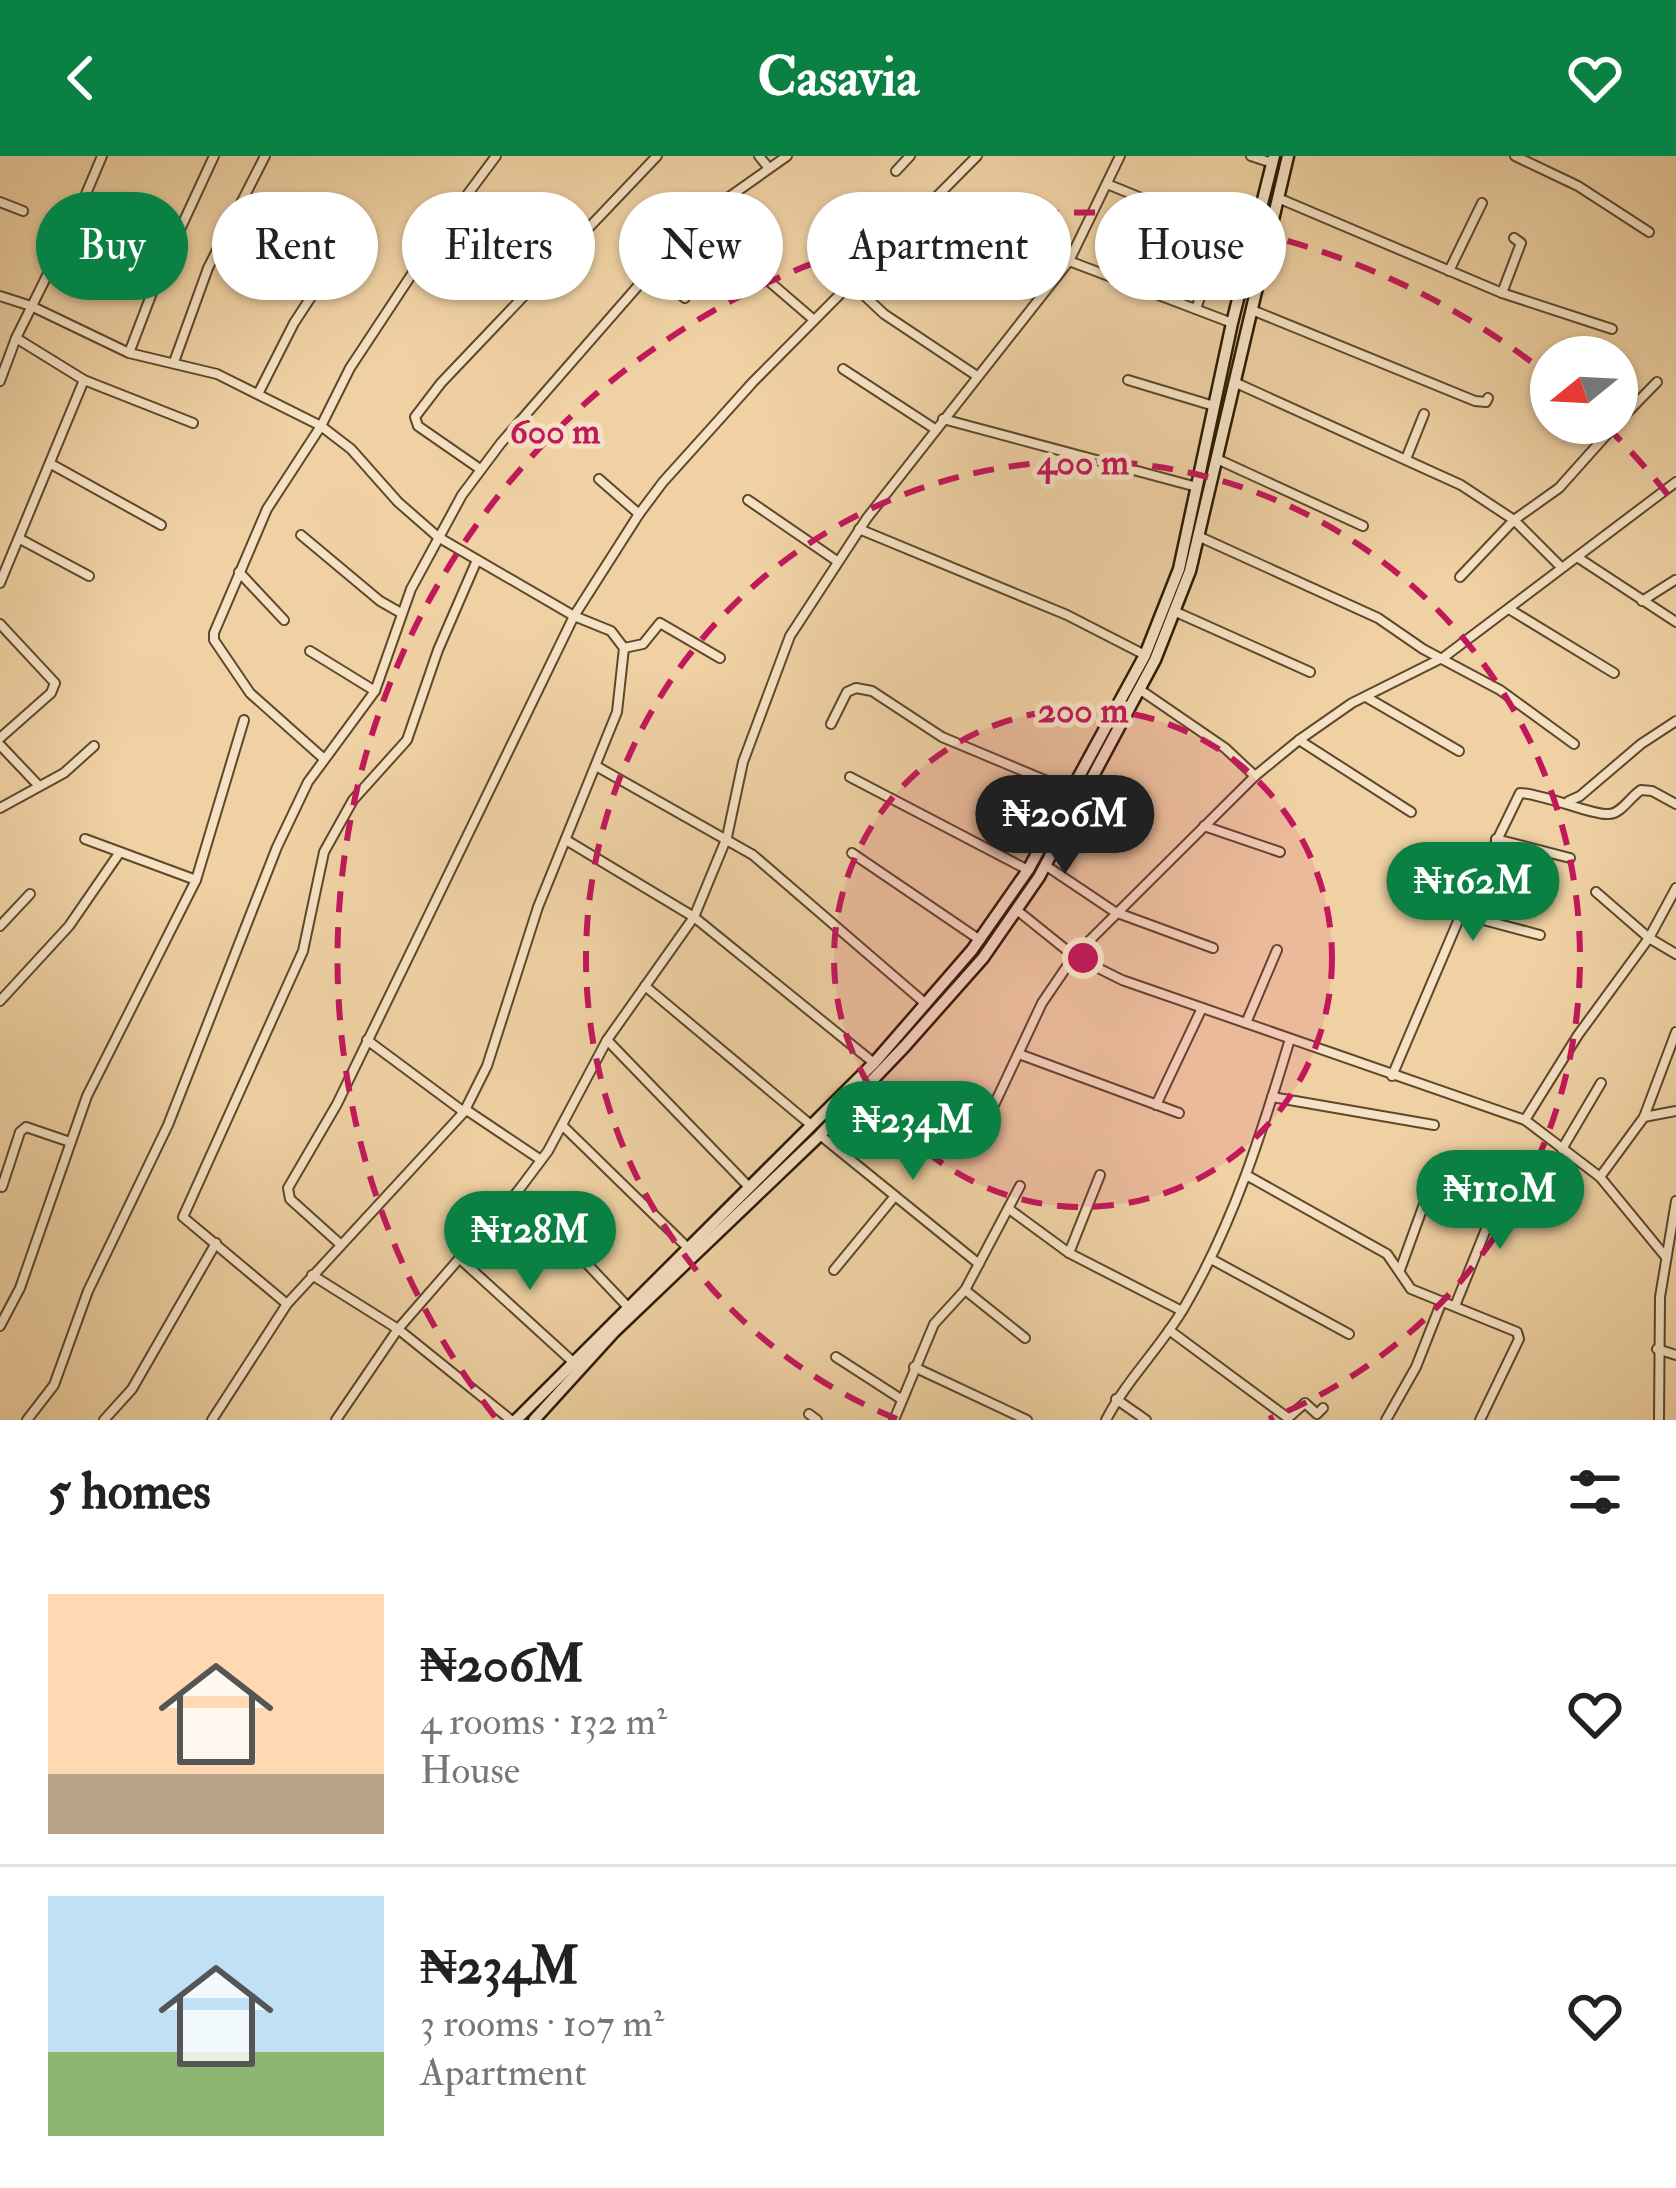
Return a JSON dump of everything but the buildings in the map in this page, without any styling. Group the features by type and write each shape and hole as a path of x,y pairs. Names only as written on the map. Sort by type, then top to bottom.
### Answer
{"main road":[{"path":"1277,192 1288,156"},
{"path":"1265,192 1273,159"},
{"path":"514,1420 749,1187 816,1130 980,940 1028,870 1145,655 1179,569 1238,300"},
{"path":"534,1420 614,1332 938,1010 1018,911 1176,612 1200,537 1253,300"}],"street":[{"path":"0,381 102,156"},
{"path":"129,353 214,156"},
{"path":"174,362 208,268 265,156"},
{"path":"323,758 250,693 214,640 268,509 321,426 350,368 496,156"},
{"path":"479,469 418,426 417,413 657,156"},
{"path":"759,156 768,167"},
{"path":"737,192 787,156"},
{"path":"896,171 910,156"},
{"path":"941,192 977,156"},
{"path":"1071,254 1120,156"},
{"path":"1252,156 1273,159"},
{"path":"1515,156 1578,186 1649,232"},
{"path":"1108,184 1128,192"},
{"path":"1286,201 1502,293 1612,329"},
{"path":"0,202 23,211"},
{"path":"1449,271 1482,203"},
{"path":"1502,293 1520,252 1514,238"},
{"path":"1071,266 1232,322"},
{"path":"783,293 814,320"},
{"path":"0,296 129,353 218,374 321,426 351,449 398,502 438,537 574,616 611,631 624,648 616,712 538,907 488,1066 465,1110 287,1304 212,1420"},
{"path":"259,392 309,300"},
{"path":"27,1420 54,1385 88,1291 168,1126 277,847 323,758 375,692 401,613 438,537 479,469 627,300"},
{"path":"340,1244 286,1193 337,1104 574,616 663,482 833,300"},
{"path":"869,300 977,376"},
{"path":"336,1420 398,1329 541,1160 607,1040 694,916 727,837 743,762 790,636 859,529 1037,300"},
{"path":"1196,309 1199,300"},
{"path":"1251,310 1475,400 1486,402 1488,398"},
{"path":"16,338 84,380 193,423"},
{"path":"843,369 935,429"},
{"path":"0,583 84,380"},
{"path":"1128,380 1214,406"},
{"path":"1232,381 1461,485 1514,520 1560,566"},
{"path":"1638,401 1657,382"},
{"path":"1406,459 1424,414"},
{"path":"943,419 1197,487"},
{"path":"1460,577 1514,520 1558,488 1598,444"},
{"path":"1217,459 1363,526"},
{"path":"51,464 161,525"},
{"path":"598,479 639,514"},
{"path":"987,1120 1042,1003 1074,956 1255,776 1365,696 1444,657 1560,566 1675,487"},
{"path":"748,500 837,561"},
{"path":"859,529 1067,615 1145,655"},
{"path":"301,535 401,613"},
{"path":"1200,537 1378,618 1500,690 1574,744"},
{"path":"20,539 89,576"},
{"path":"1577,557 1676,622"},
{"path":"287,1304 183,1217 304,951 324,852 353,800 407,740 438,650 477,560"},
{"path":"239,572 284,620"},
{"path":"1641,601 1675,580"},
{"path":"1509,609 1614,673"},
{"path":"1176,612 1310,672"},
{"path":"624,648 644,644 660,623 720,658"},
{"path":"0,624 55,682 51,692 0,741 39,786"},
{"path":"310,651 375,692"},
{"path":"831,724 847,692 856,688 872,691 942,737 1072,791"},
{"path":"1139,689 1225,748 1255,776"},
{"path":"1365,696 1459,751"},
{"path":"0,1326 20,1288 87,1096 196,880 244,720"},
{"path":"1568,801 1676,721"},
{"path":"1299,740 1411,812"},
{"path":"0,808 64,772 94,746"},
{"path":"596,766 727,837 927,1004"},
{"path":"850,777 1028,870"},
{"path":"1392,1076 1461,914 1520,793 1612,814 1641,790 1652,790 1676,804"},
{"path":"1204,826 1280,852"},
{"path":"85,839 196,880"},
{"path":"1496,839 1570,858"},
{"path":"566,840 694,916 874,1063"},
{"path":"0,1001 69,926 120,852"},
{"path":"852,854 980,940"},
{"path":"1045,865 1115,912 1213,948"},
{"path":"1396,885 1461,914 1540,935"},
{"path":"1525,1120 1578,1035 1649,938 1676,888"},
{"path":"1596,892 1649,938 1676,954"},
{"path":"0,926 30,894"},
{"path":"1018,911 1074,956 1122,980 1525,1120 1600,1177 1665,1256"},
{"path":"1246,1023 1277,950"},
{"path":"645,986 979,1264"},
{"path":"1156,1105 1202,1008"},
{"path":"1600,1177 1644,1117 1676,1032"},
{"path":"367,1040 541,1160"},
{"path":"607,1040 749,1187"},
{"path":"1106,1420 1116,1399 1182,1311 1211,1259 1248,1176 1290,1040"},
{"path":"1019,1054 1179,1113"},
{"path":"1562,1149 1601,1083"},
{"path":"1272,1097 1434,1124"},
{"path":"1644,1117 1676,1111"},
{"path":"562,1125 687,1247"},
{"path":"2,1186 20,1132 26,1127 70,1142"},
{"path":"1400,1270 1436,1171"},
{"path":"1069,1253 1100,1175"},
{"path":"1248,1176 1387,1254 1411,1289 1519,1335 1480,1420"},
{"path":"1455,1306 1505,1182"},
{"path":"894,1420 934,1324 964,1290 1020,1186"},
{"path":"518,1192 627,1306"},
{"path":"835,1270 895,1196"},
{"path":"1659,1420 1657,1349 1665,1256 1676,1202"},
{"path":"1009,1209 1069,1253 1182,1311"},
{"path":"104,1420 132,1389 216,1243"},
{"path":"459,1258 572,1361"},
{"path":"1211,1259 1349,1334"},
{"path":"312,1275 398,1329 514,1420"},
{"path":"964,1290 1025,1338"},
{"path":"1386,1420 1416,1367 1442,1301"},
{"path":"1169,1330 1288,1418 1305,1403 1317,1414 1323,1408"},
{"path":"1657,1349 1676,1355"},
{"path":"836,1357 901,1399"},
{"path":"914,1366 1027,1420"},
{"path":"1116,1399 1145,1420"}]}
